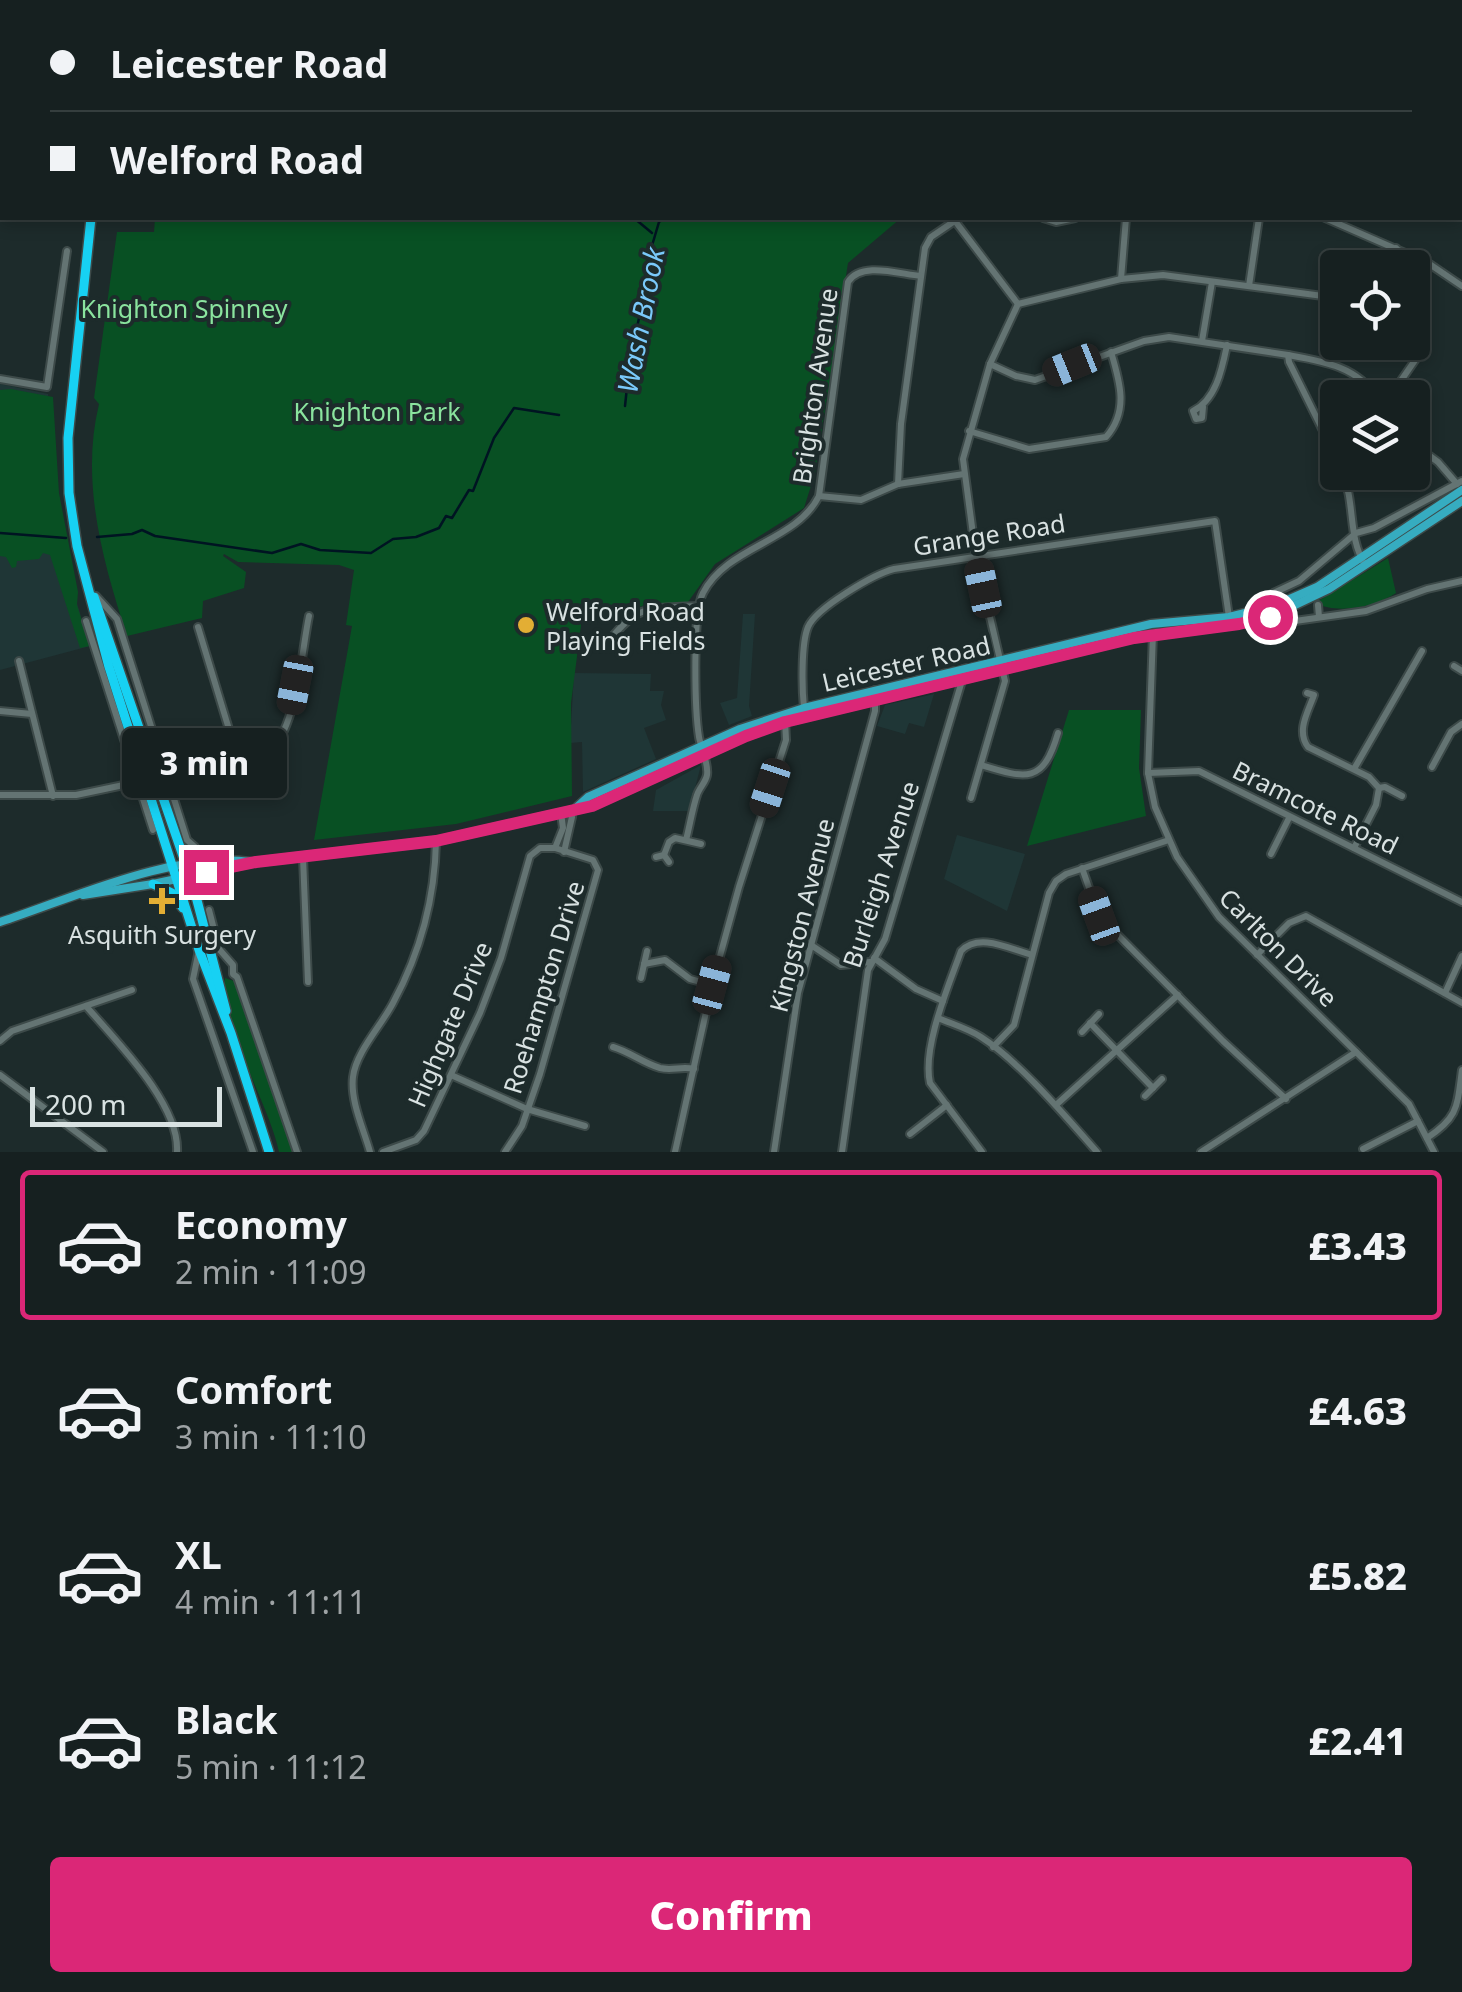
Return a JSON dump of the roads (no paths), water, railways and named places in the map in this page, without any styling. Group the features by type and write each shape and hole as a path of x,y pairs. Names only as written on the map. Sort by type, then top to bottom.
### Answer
{"highway":[{"path":"91,220 68,427 69,494 76,538 103,648 199,950 231,1033 269,1152"},
{"path":"82,562 162,777 231,1033"},
{"path":"156,812 153,783 162,777"},
{"path":"153,884 172,893 188,915"}],"main road":[{"path":"1363,562 1460,485"},
{"path":"1363,562 1462,501"},
{"name":"Leicester Road","path":"1001,666 1151,624 1261,610 1304,594 1363,562"},
{"name":"Leicester Road","path":"784,718 1154,634 1270,617 1313,598 1363,562"},
{"name":"Leicester Road","path":"256,862 436,841 569,810 588,796 804,708 876,695"},
{"path":"0,922 105,884 185,863 227,859 256,862"},
{"path":"82,895 256,862"}],"street":[{"path":"898,484 897,464 925,248 931,237 956,220"},
{"path":"958,220 1018,304"},
{"path":"1121,278 1126,220"},
{"path":"1249,286 1259,220"},
{"path":"1330,220 1428,263 1462,286"},
{"path":"0,379 47,387 68,252"},
{"name":"Brighton Avenue","path":"697,606 712,577 804,516 819,496 852,275 862,270 921,276"},
{"path":"1018,304 1121,278 1163,275 1320,296"},
{"path":"1202,341 1212,282"},
{"path":"971,798 1005,681 976,557 963,459 990,364 1018,304"},
{"path":"990,364 1035,380 1111,352 1169,337 1288,355 1342,368 1362,380"},
{"path":"1202,408 1220,376 1228,344"},
{"path":"969,431 1029,450 1106,437 1112,431 1123,399 1111,352"},
{"path":"1288,355 1320,425"},
{"path":"1265,598 1299,581 1352,535 1460,485 1430,456"},
{"path":"819,496 861,500 898,484 964,474"},
{"path":"1349,490 1352,535 1363,562"},
{"name":"Grange Road","path":"804,708 808,628 818,615 882,572 1215,521 1229,617"},
{"path":"1295,620 1366,611 1426,589 1462,581"},
{"path":"1318,605 1319,617"},
{"path":"602,648 625,620 640,611 697,606 702,751 708,772 697,794 686,840"},
{"path":"196,848 187,840 162,777 266,755 282,737 309,616"},
{"path":"86,621 154,830"},
{"name":"Carlton Drive","path":"1151,624 1154,634 1148,774 1169,840 1203,899 1409,1104 1434,1152"},
{"path":"198,627 238,758"},
{"path":"1354,769 1422,651"},
{"path":"18,661 53,796"},
{"name":"Burleigh Avenue","path":"842,1152 872,960 885,940 959,676"},
{"name":"Kingston Avenue","path":"774,1152 798,992 876,695"},
{"path":"1313,695 1302,727 1303,742 1369,777 1378,788 1376,805 1354,848"},
{"path":"0,711 32,714"},
{"path":"676,1152 712,985 786,740 784,718"},
{"path":"1432,767 1452,732 1462,724"},
{"path":"981,765 1025,776 1044,766 1058,733"},
{"name":"Bramcote Road","path":"1148,774 1199,771 1462,902"},
{"path":"0,794 76,795 138,782"},
{"path":"1378,788 1385,787 1402,796"},
{"path":"560,851 569,810"},
{"path":"1271,854 1289,818"},
{"path":"663,858 672,840 701,844"},
{"path":"993,1047 1014,1024 1052,886 1066,874 1169,840"},
{"path":"370,1152 352,1090 353,1078 397,996 418,946 432,894 436,841"},
{"name":"Highgate Drive","path":"383,1152 416,1140 452,1075 501,958 530,856 540,848 560,851"},
{"name":"Roehampton Drive","path":"505,1152 528,1109 598,870 593,860 560,851"},
{"path":"303,856 308,982"},
{"path":"1082,868 1099,916 1286,1099"},
{"path":"209,910 220,950 231,959 297,1152"},
{"path":"1257,955 1289,923 1306,916 1462,1003"},
{"path":"982,1152 930,1083 928,1072 938,1018 961,951 968,944 981,941 1032,955"},
{"path":"811,945 841,965 872,960 916,989 943,1001"},
{"path":"199,950 193,979 253,1152"},
{"path":"641,978 648,951"},
{"path":"1445,993 1462,956"},
{"path":"644,964 666,960 690,979 712,985"},
{"path":"219,979 233,974"},
{"path":"0,1042 12,1031 132,990"},
{"path":"1056,1105 1178,995"},
{"path":"86,1006 158,1095 177,1139 177,1152"},
{"path":"1082,1032 1099,1014"},
{"path":"938,1018 980,1036 1056,1105 1097,1152"},
{"path":"1090,1023 1154,1088"},
{"path":"613,1047 669,1070 694,1068"},
{"path":"1202,1152 1356,1052"},
{"path":"1428,1138 1448,1124 1460,1100 1462,1070"},
{"path":"0,1075 103,1152"},
{"path":"452,1075 528,1109 585,1126"},
{"path":"1145,1096 1162,1079"},
{"path":"910,1134 947,1105"},
{"path":"1363,1150 1418,1121"}],"waterway":[{"path":"636,220 652,233"},
{"name":"Wash Brook","path":"651,249 662,220"},
{"name":"Wash Brook","path":"625,406 630,359 645,291"},
{"name":"Wash Brook","path":"97,537 142,530 155,536 272,553 301,544 320,550 371,553 393,539 416,537 439,528 446,516 452,518 469,490 473,491 494,438 514,408 559,415"},
{"name":"Wash Brook","path":"0,533 66,538"}],"place":[{"name":"Welford Road Playing Fields","path":"526,625"},
{"name":"Asquith Surgery","path":"162,901"}],"park label":[{"name":"Knighton Spinney","path":"184,308"},
{"name":"Knighton Park","path":"377,411"}]}
